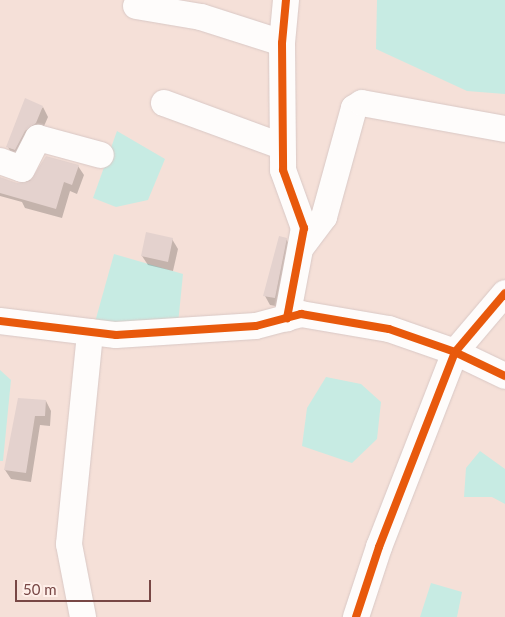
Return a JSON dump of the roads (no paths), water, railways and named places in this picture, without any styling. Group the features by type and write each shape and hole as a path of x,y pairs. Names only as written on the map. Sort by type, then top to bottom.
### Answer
{"street":[{"path":"286,0 282,43 281,146 285,182 304,228 303,245 287,318"},
{"path":"136,6 201,17 282,43"},
{"path":"164,103 281,146"},
{"path":"303,245 324,217 354,108 362,103 505,129"},
{"path":"0,161 22,169 38,138 101,155"},
{"path":"356,617 379,547 455,352 505,293"},
{"path":"0,321 116,335 256,326 301,314 389,329 455,352 505,376"},
{"path":"79,616 69,544 90,332"}],"water":[{"path":"377,0 505,0 505,94 467,91 376,49"},
{"path":"117,131 165,159 148,200 116,207 93,198"},
{"path":"114,254 183,274 178,324 95,322"},
{"path":"0,370 11,380 3,461 0,461"},
{"path":"326,377 361,384 381,402 377,439 352,463 302,446 307,408"},
{"path":"480,451 505,469 505,504 492,497 464,497 466,468"},
{"path":"431,583 462,592 457,617 420,617"}]}
